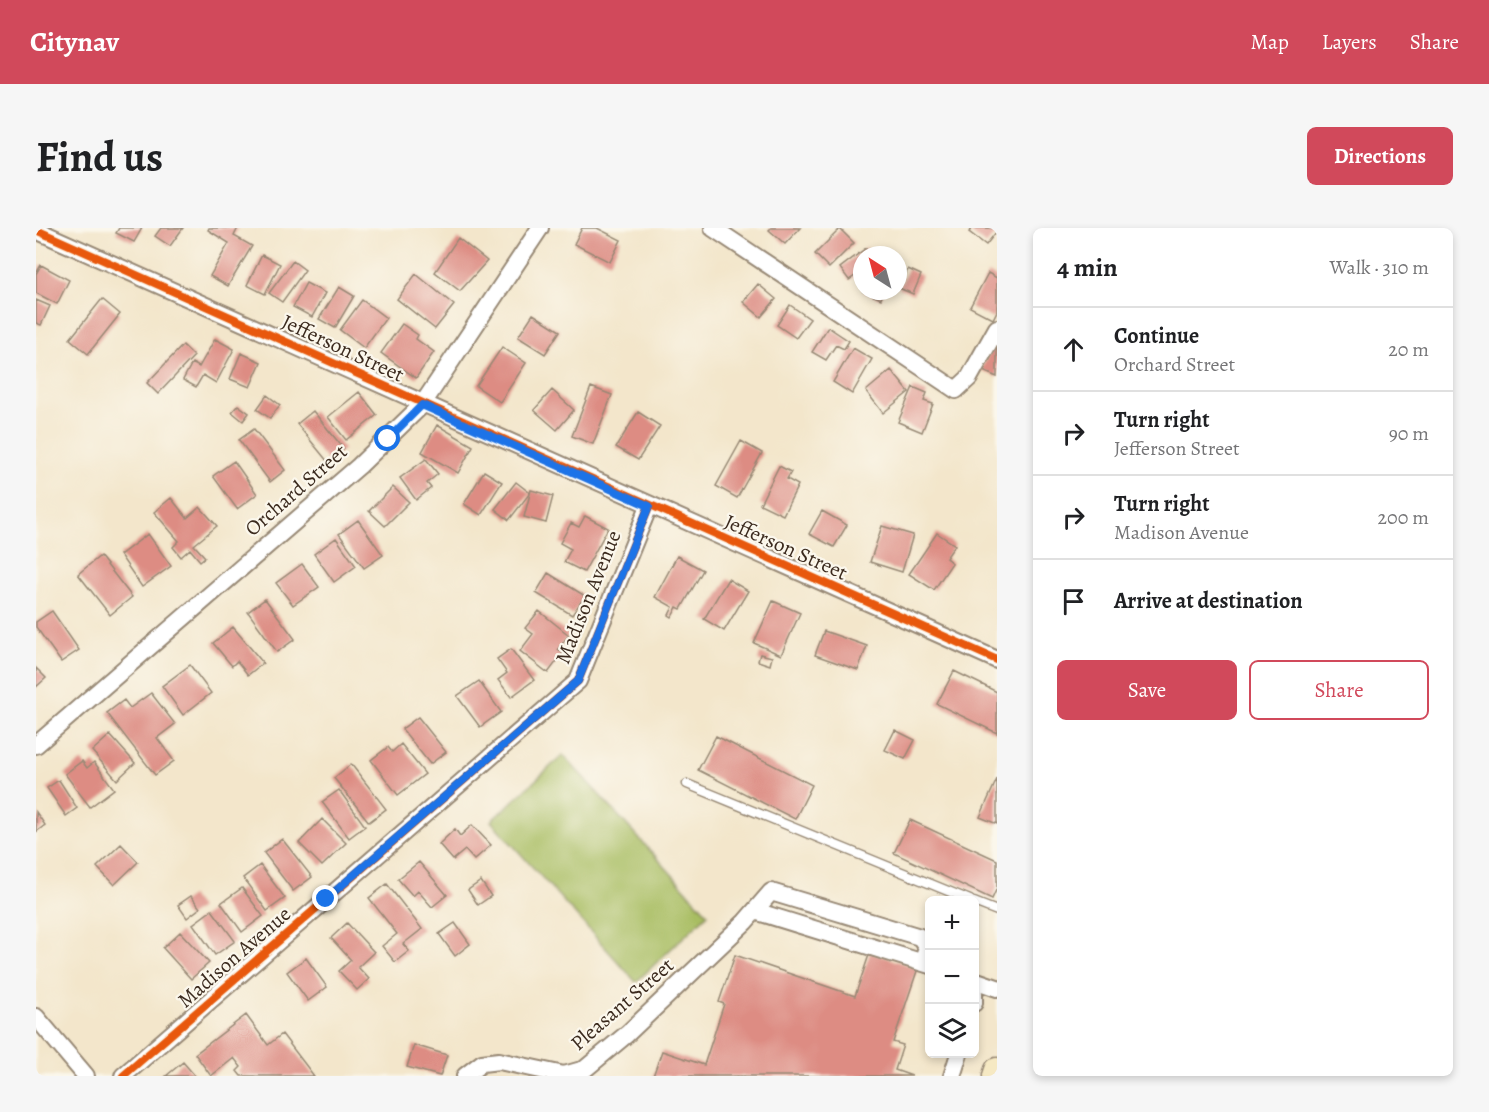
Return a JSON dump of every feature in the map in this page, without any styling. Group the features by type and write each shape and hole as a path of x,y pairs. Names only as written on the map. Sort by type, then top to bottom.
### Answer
{"main road":[{"path":"995,1076 997,1070"}],"street":[{"name":"Orchard Street","path":"36,745 359,466 422,405 540,228"},
{"path":"713,228 956,390 969,378 997,328"},
{"name":"Jefferson Street","path":"36,230 353,371 422,405 997,660"},
{"name":"Madison Avenue","path":"123,1076 578,681 649,506"},
{"name":"Pleasant Street","path":"465,1076 483,1063 499,1061 564,1075 585,1069 627,1034 755,911 766,895 776,892 920,937 927,950"},
{"name":"Pleasant Street","path":"755,911 925,963"},
{"path":"979,981 997,988"},
{"path":"36,1017 86,1076"},
{"path":"952,1076 957,1058"}],"lane":[{"path":"687,784 961,896"},
{"path":"979,904 997,911"}],"green space":[{"path":"563,755 708,914 636,982 491,821"}],"building":[{"path":"119,228 142,228 134,242 116,233"},
{"path":"161,228 183,228 170,246 155,236"},
{"path":"209,228 238,228 234,236 252,246 228,286 210,276 229,243 208,230"},
{"path":"582,228 597,228 621,240 610,262 574,244"},
{"path":"771,228 800,228 785,244 769,230"},
{"path":"972,228 997,228 997,231 986,245 969,232"},
{"path":"840,229 854,243 829,268 815,254"},
{"path":"458,238 487,261 460,291 435,272"},
{"path":"262,255 280,264 265,294 247,285"},
{"path":"853,258 853,277 849,280 840,268"},
{"path":"293,261 305,270 282,302 269,293"},
{"path":"41,265 69,280 57,304 36,293 36,274"},
{"path":"908,269 921,275 913,294 907,291"},
{"path":"988,273 997,278 997,311 993,319 970,307"},
{"path":"416,274 454,305 435,329 397,299"},
{"path":"306,283 325,293 312,317 293,307"},
{"path":"758,284 776,299 761,317 743,302"},
{"path":"339,287 354,296 335,328 319,319"},
{"path":"102,299 120,314 88,354 70,339"},
{"path":"36,300 50,306 41,325 36,323"},
{"path":"362,300 386,318 364,348 340,330"},
{"path":"790,305 810,319 796,338 777,325"},
{"path":"533,314 560,331 545,354 518,337"},
{"path":"402,324 418,335 416,339 434,352 416,378 381,353"},
{"path":"828,327 849,341 844,349 836,345 826,360 812,352"},
{"path":"997,335 997,377 981,370"},
{"path":"215,339 234,349 216,383 203,375 196,387 183,380 192,363 199,367"},
{"path":"183,345 194,356 158,394 147,383"},
{"path":"502,347 526,363 500,402 476,386"},
{"path":"853,348 872,359 852,394 833,382"},
{"path":"241,353 261,362 250,387 230,379"},
{"path":"891,370 909,392 883,413 866,391"},
{"path":"591,387 612,395 593,444 572,436"},
{"path":"913,387 927,393 924,401 933,404 922,432 898,422"},
{"path":"552,390 574,410 557,430 534,410"},
{"path":"359,392 377,415 346,440 328,417"},
{"path":"267,395 280,405 270,418 257,409"},
{"path":"238,405 249,413 243,421 232,412"},
{"path":"313,411 344,449 328,462 297,424"},
{"path":"638,412 660,426 638,460 616,447"},
{"path":"437,425 473,446 458,473 422,452"},
{"path":"254,429 285,470 270,482 239,440"},
{"path":"741,441 762,453 737,498 716,486"},
{"path":"426,459 438,474 427,483 431,488 416,500 400,478"},
{"path":"234,461 257,494 237,509 213,476"},
{"path":"779,466 791,472 787,479 798,485 783,515 760,504"},
{"path":"484,471 502,482 481,515 464,504"},
{"path":"516,482 530,493 509,520 495,509"},
{"path":"393,487 409,502 385,526 369,511"},
{"path":"531,490 553,496 546,523 524,517"},
{"path":"171,498 187,518 200,507 217,526 194,545 205,557 200,561 190,549 181,557 173,547 179,541 154,512"},
{"path":"822,511 847,525 834,547 809,534"},
{"path":"585,516 608,528 584,572 564,562 571,549 560,543 571,523 579,527"},
{"path":"358,520 383,555 364,568 339,534"},
{"path":"882,526 913,535 902,572 870,562"},
{"path":"937,533 955,545 946,558 952,563 934,590 909,574"},
{"path":"148,534 171,566 142,587 120,555"},
{"path":"336,538 356,566 334,582 314,554"},
{"path":"100,556 132,597 110,615 78,574"},
{"path":"677,556 703,570 681,609 677,607 672,617 669,615 673,607 655,597"},
{"path":"302,564 319,587 293,605 276,583"},
{"path":"548,573 585,596 572,615 536,593"},
{"path":"728,579 748,591 724,631 704,619"},
{"path":"265,599 295,639 277,652 248,612"},
{"path":"773,601 800,613 781,655 754,643"},
{"path":"52,611 79,650 61,662 36,627 36,622"},
{"path":"539,611 569,635 558,649 563,653 548,673 520,651 533,634 525,628"},
{"path":"233,627 263,663 248,675 237,661 232,666 213,643"},
{"path":"824,631 867,646 858,670 815,655"},
{"path":"511,649 534,680 511,697 498,680 507,673 497,659"},
{"path":"760,654 772,657 770,665 758,661"},
{"path":"190,665 211,693 183,715 162,686"},
{"path":"36,668 46,678 36,687"},
{"path":"954,671 997,692 997,733 937,704"},
{"path":"479,681 501,712 480,727 457,696"},
{"path":"151,693 175,724 157,738 174,761 155,775 107,713 124,700 130,708"},
{"path":"418,717 446,752 430,764 402,729"},
{"path":"895,730 915,740 905,759 885,750"},
{"path":"110,735 135,763 117,780 92,751"},
{"path":"716,736 812,785 795,819 698,770"},
{"path":"401,744 425,774 398,795 371,760 388,747 392,752"},
{"path":"82,761 87,768 94,762 114,789 90,807 65,774"},
{"path":"351,764 386,809 369,822 334,778"},
{"path":"997,779 997,824 980,817"},
{"path":"59,780 77,808 66,816 47,788"},
{"path":"339,790 365,826 349,838 322,802"},
{"path":"36,812 45,825 36,832"},
{"path":"322,819 346,843 322,866 299,843"},
{"path":"910,820 997,860 997,888 992,899 894,853"},
{"path":"472,825 491,845 474,860 465,850 453,860 439,844 455,829 460,836"},
{"path":"282,839 312,877 293,891 264,853"},
{"path":"121,844 138,862 114,885 97,867"},
{"path":"419,862 447,895 432,907 418,891 413,896 398,879"},
{"path":"260,865 285,898 267,911 243,878"},
{"path":"481,881 491,896 478,905 468,890"},
{"path":"387,884 422,929 403,944 409,951 395,962 382,946 397,934 369,898"},
{"path":"242,888 263,916 242,932 221,903"},
{"path":"191,896 200,908 187,918 178,905"},
{"path":"212,910 235,941 215,955 193,924"},
{"path":"347,923 374,952 358,967 369,979 357,990 339,971 351,960 331,938"},
{"path":"455,923 470,944 455,956 439,934"},
{"path":"180,932 209,963 191,979 163,948"},
{"path":"870,952 918,968 893,1042 903,1045 895,1070 912,1076 653,1076 662,1051 704,1065 724,1004 719,1002 735,955 855,996"},
{"path":"306,958 327,987 308,1001 287,972"},
{"path":"246,1015 268,1045 282,1034 314,1076 241,1076 237,1071 241,1067 234,1058 211,1076 195,1054"},
{"path":"414,1045 447,1055 440,1076 407,1067"},
{"path":"183,1062 195,1076 166,1076"}],"cycle path":[{"path":"36,230 997,660"},
{"path":"123,1076 578,681 649,506"}],"route":[{"path":"326,899 578,681 649,506 422,405 388,439"}]}
